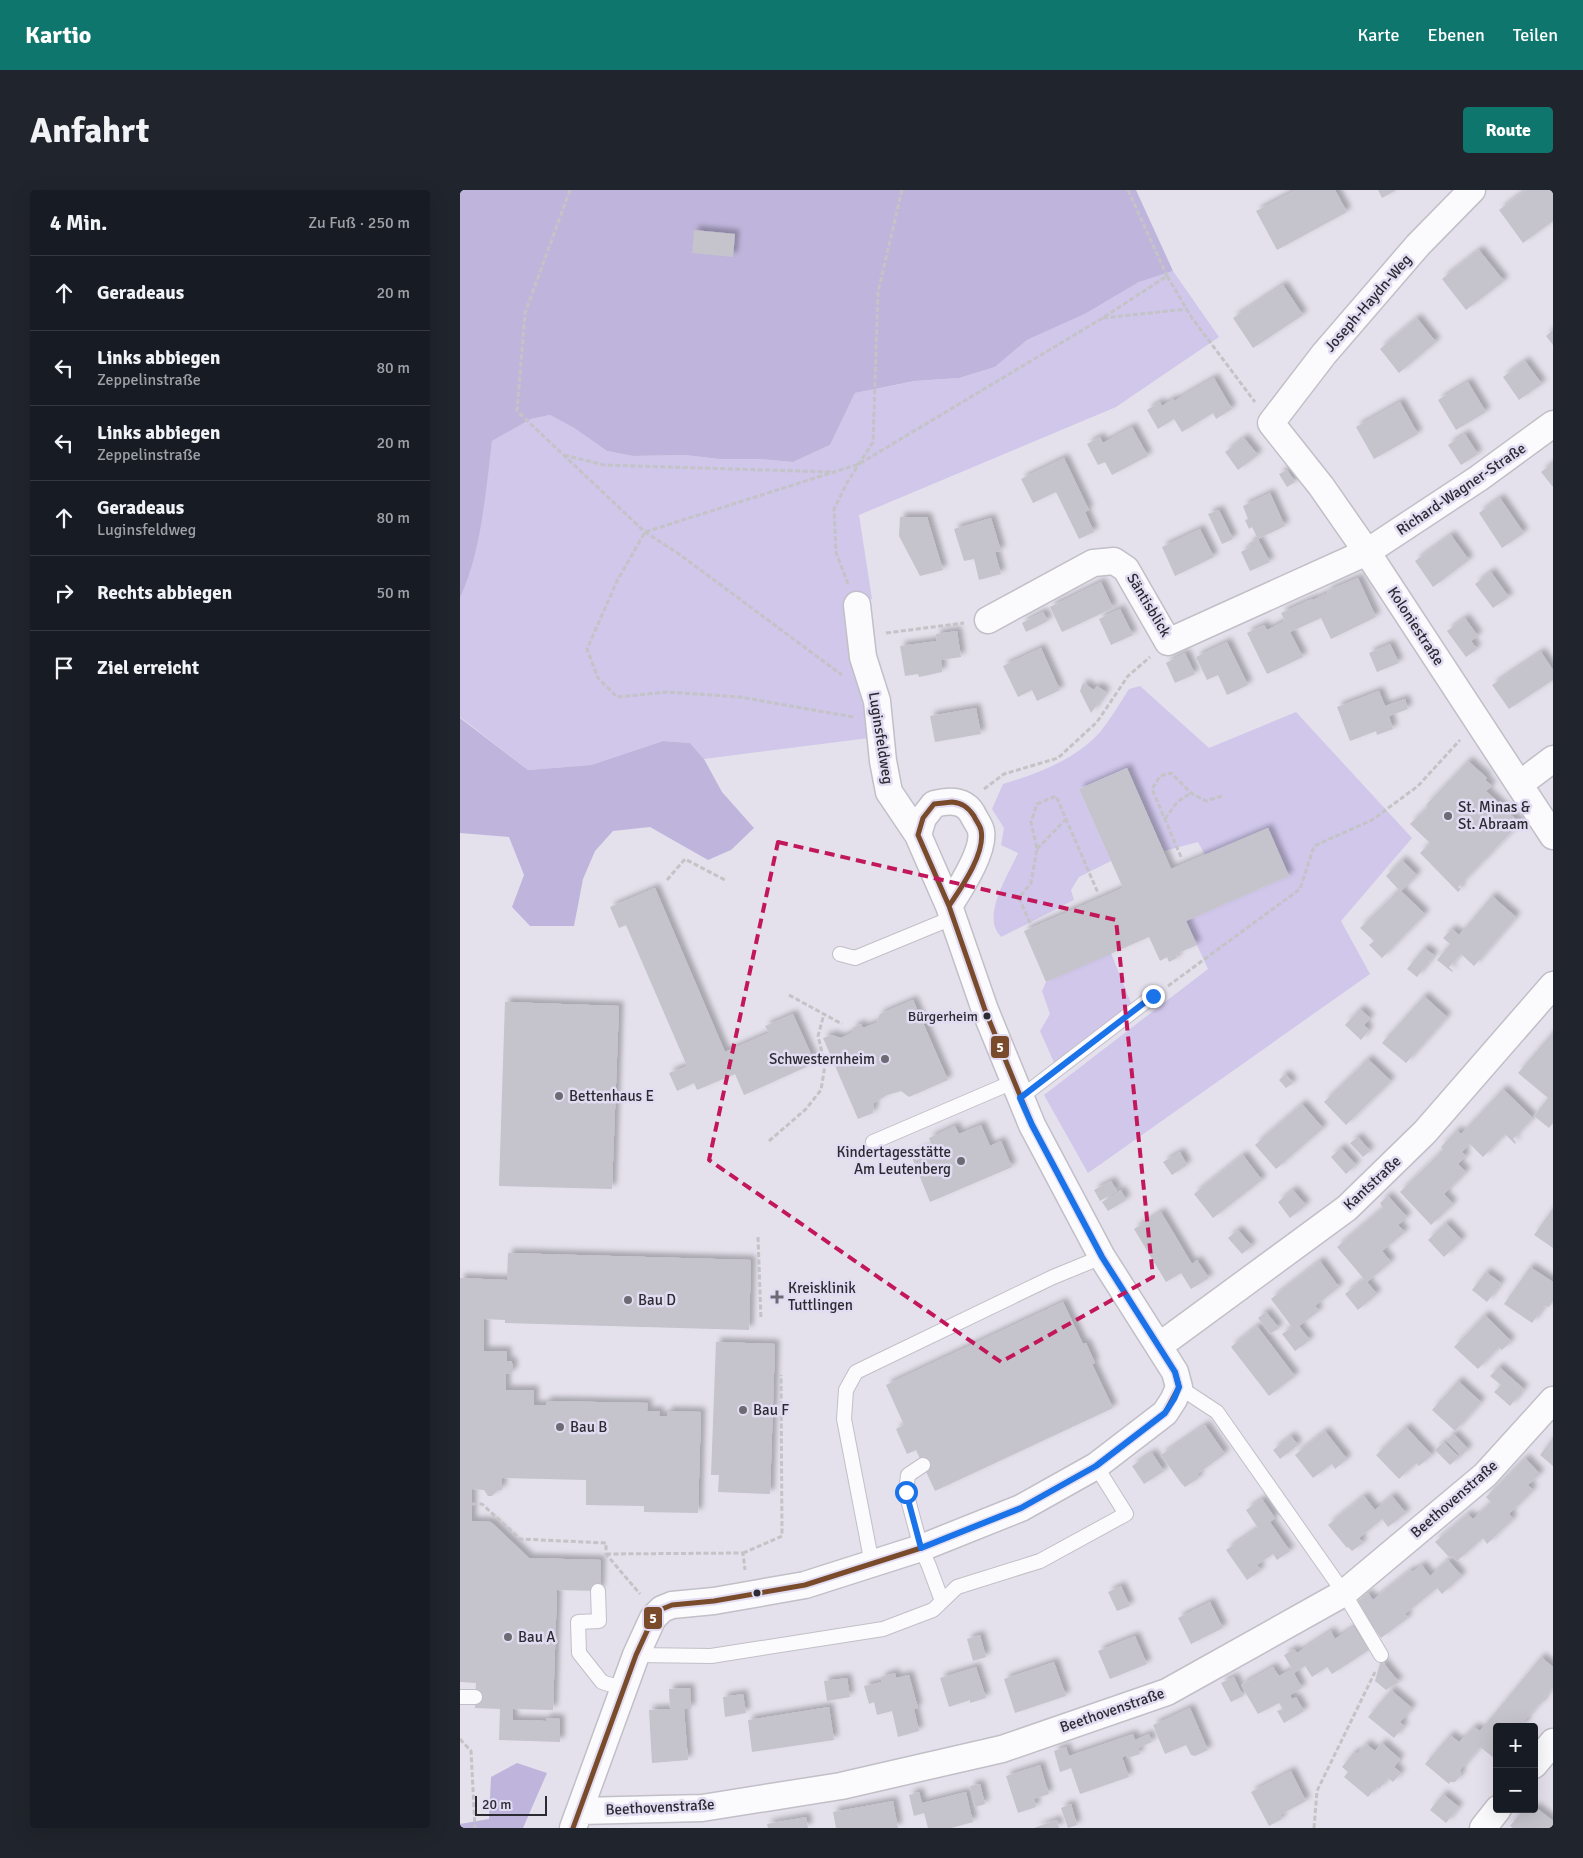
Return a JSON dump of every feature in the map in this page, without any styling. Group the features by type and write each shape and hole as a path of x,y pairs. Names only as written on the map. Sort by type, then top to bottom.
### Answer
{"street":[{"name":"Joseph-Haydn-Weg","path":"1271,423 1324,354 1418,245 1472,190"},
{"name":"Koloniestraße","path":"1271,423 1321,486 1367,552 1553,836"},
{"name":"Richard-Wagner-Straße","path":"1367,552 1479,478 1553,424"},
{"name":"Säntisblick","path":"988,620 1093,564 1114,561 1126,569 1168,642 1367,552"},
{"name":"Luginsfeldweg","path":"856,605 863,656 877,711 889,792 918,835 950,912 1032,1125 1102,1257 1175,1372 1179,1387"},
{"path":"1520,784 1553,759"},
{"path":"918,835 923,818 934,804 950,800 965,805 973,813 981,832 977,854 950,912"},
{"name":"Kantstraße","path":"1159,1346 1347,1208 1426,1132 1553,985"},
{"path":"576,1819 636,1656 653,1618 662,1610 672,1605 714,1601 805,1585 921,1548 1021,1508 1096,1466 1165,1413 1179,1387"},
{"name":"Beethovenstraße","path":"576,1819 702,1808 841,1786 1002,1748 1167,1692 1344,1593 1485,1475 1553,1400"},
{"path":"1538,1760 1553,1742"},
{"path":"1483,1828 1495,1813"}],"lane":[{"path":"840,954 855,958 950,912"},
{"path":"873,1142 1017,1090 1153,996"},
{"path":"872,1564 844,1418 846,1390 856,1372 1053,1277 1102,1257"},
{"path":"1179,1387 1217,1412 1344,1593 1381,1655"},
{"path":"923,1465 908,1475 906,1492 921,1548 942,1602"},
{"path":"636,1656 711,1656 883,1629 933,1610 957,1587 1040,1561 1126,1514 1096,1466"},
{"path":"598,1591 599,1621 578,1622 579,1653 602,1682 624,1689"},
{"path":"460,1697 475,1697"}],"path":[{"path":"570,190 525,313 517,411 645,532 679,554 836,670 861,692 877,711"},
{"path":"856,605 836,552 834,508 848,481 873,442 878,292 902,190"},
{"path":"1128,190 1167,276 1187,309 1271,423"},
{"path":"877,711 740,697 667,692 617,697 598,678 587,648 617,581 645,532 859,464 1101,319 1167,276"},
{"path":"1101,319 1187,309"},
{"path":"563,455 604,465 834,472"},
{"path":"860,637 988,620"},
{"path":"965,805 1004,774 1058,758 1097,722 1128,676 1168,642"},
{"path":"1153,996 1300,889 1314,846 1372,820 1418,786 1478,721"},
{"path":"1181,857 1152,789 1160,776 1171,773 1191,793 1206,801 1222,796"},
{"path":"1165,819 1177,802 1191,793"},
{"path":"1030,923 1019,898 1030,883 1037,849 1031,822 1037,804 1056,796 1098,894"},
{"path":"1037,849 1066,819"},
{"path":"666,880 685,859 725,880"},
{"path":"789,995 842,1024"},
{"path":"769,1141 806,1110 820,1090 825,1066 818,1036 824,1014"},
{"path":"758,1237 761,1319"},
{"path":"606,1554 742,1554 782,1536 781,1375"},
{"path":"472,1504 482,1504 520,1539 606,1543 606,1554 657,1614"},
{"path":"742,1554 749,1595"},
{"path":"1314,1828 1317,1791 1372,1682 1381,1655"},
{"path":"460,1739 471,1751 475,1828"}],"highlighted area":[{"path":"778,842 1116,920 1153,1277 1001,1362 709,1160"}],"shaded area":[{"path":"460,190 1136,190 1173,271 1139,282 1085,314 1027,340 995,367 959,378 915,381 855,393 830,445 793,462 758,459 719,459 685,455 633,456 607,451 574,428 550,415 531,419 492,441 478,542 460,598"},
{"path":"1173,271 1219,337 1116,407 859,515 872,599 844,606 869,738 704,759 690,743 663,741 591,765 528,770 460,717 460,598 478,542 492,441 531,419 550,415 574,428 607,451 633,456 685,455 719,459 758,459 793,462 830,445 855,393 916,381 959,378 995,367 1027,340 1085,314 1139,282"},
{"path":"1140,686 1209,748 1296,712 1412,838 1341,921 1370,974 1088,1173 1044,1095 1208,969 1186,921 1289,876 1268,828 1205,855 1198,842 1164,851 1127,768 1079,789 1111,861 1079,877 1071,890 1074,900 1001,937 995,927 994,909 1000,890 1018,853 1001,845 1004,828 992,809 1003,784 1043,770 1080,750 1101,731 1129,689"},
{"path":"460,718 528,770 591,765 663,741 690,743 704,759 722,792 754,828 731,850 708,860 650,827 613,831 595,851 583,879 574,926 530,926 512,907 524,875 509,837 460,833"},
{"path":"1111,953 1133,1008 1056,1067 1040,1031 1050,1014 1042,991 1046,982"},
{"path":"517,1763 547,1773 523,1828 460,1828 460,1824 489,1819 491,1777"}],"building":[{"path":"1296,190 1335,190 1347,212 1277,250 1256,211"},
{"path":"1378,190 1396,190 1382,198"},
{"path":"1526,190 1551,190 1553,193 1553,221 1523,243 1499,210"},
{"path":"694,230 735,234 733,257 692,253"},
{"path":"1479,250 1504,281 1466,310 1442,279"},
{"path":"1283,285 1303,315 1253,348 1233,318"},
{"path":"1417,318 1436,342 1399,373 1380,349"},
{"path":"1553,330 1553,345 1546,336"},
{"path":"1525,361 1542,384 1519,400 1503,377"},
{"path":"1214,378 1232,409 1216,419 1213,413 1182,432 1174,419 1158,429 1147,410 1160,402 1162,406 1173,399 1174,401"},
{"path":"1468,382 1486,412 1456,430 1438,400"},
{"path":"1400,402 1418,434 1374,459 1356,427"},
{"path":"1132,427 1148,456 1112,475 1105,462 1098,465 1087,444 1100,437 1103,443"},
{"path":"1465,434 1478,454 1461,465 1448,445"},
{"path":"1244,438 1258,455 1238,470 1225,452"},
{"path":"1064,458 1089,510 1085,512 1094,532 1079,539 1056,492 1033,503 1021,479"},
{"path":"1553,463 1553,487 1541,472"},
{"path":"1287,470 1295,482 1287,487 1279,474"},
{"path":"1270,493 1285,526 1258,539 1252,527 1249,529 1245,520 1248,519 1243,506"},
{"path":"1500,498 1524,533 1502,548 1479,513"},
{"path":"1219,510 1233,539 1222,544 1208,514"},
{"path":"900,517 927,517 943,570 920,576 899,536"},
{"path":"991,518 1001,551 995,552 1001,574 979,580 974,559 964,561 954,529"},
{"path":"1200,529 1214,557 1175,576 1162,547"},
{"path":"1451,535 1469,560 1433,587 1415,561"},
{"path":"1258,539 1270,562 1250,571 1241,552 1250,547 1249,543"},
{"path":"1491,572 1509,597 1493,608 1475,584"},
{"path":"1358,578 1376,617 1331,639 1321,618 1290,632 1303,657 1267,674 1247,633 1264,625 1267,630 1285,621 1281,613"},
{"path":"1101,582 1113,608 1062,632 1050,607"},
{"path":"1120,609 1133,635 1111,645 1099,619"},
{"path":"1043,612 1048,621 1026,632 1022,623"},
{"path":"1465,618 1478,636 1471,641 1477,649 1466,657 1447,631"},
{"path":"957,631 961,657 941,660 942,672 919,677 918,674 905,676 900,646 937,641 936,634"},
{"path":"1227,642 1248,685 1227,695 1218,675 1207,680 1196,657"},
{"path":"1390,644 1399,663 1377,672 1369,653"},
{"path":"1041,648 1060,690 1037,701 1032,690 1018,697 1003,666"},
{"path":"1541,652 1553,670 1553,680 1509,709 1492,685"},
{"path":"1185,653 1195,674 1175,683 1166,663"},
{"path":"1083,683 1094,690 1097,686 1106,692 1091,713 1080,691"},
{"path":"1379,691 1385,706 1405,699 1408,709 1389,716 1393,729 1377,735 1376,731 1350,741 1337,707"},
{"path":"976,708 981,734 935,742 930,716"},
{"path":"1468,761 1487,778 1485,780 1492,786 1486,791 1522,825 1520,827 1518,825 1458,887 1461,889 1458,892 1420,853 1430,843 1410,824 1428,807 1426,805"},
{"path":"1127,768 1171,869 1268,828 1289,876 1186,921 1197,945 1176,954 1177,958 1169,962 1167,957 1160,961 1149,937 1046,982 1024,931 1123,888 1079,789"},
{"path":"1402,860 1417,875 1401,891 1425,914 1382,958 1369,945 1374,941 1360,928 1399,890 1386,876"},
{"path":"655,888 725,1052 769,1033 765,1026 793,1014 815,1063 744,1095 735,1074 697,1090 694,1083 677,1091 669,1073 687,1066 626,925 619,928 610,907"},
{"path":"1492,896 1516,917 1474,966 1461,954 1449,967 1452,972 1437,960 1450,944 1443,938 1452,929 1459,935"},
{"path":"1424,948 1434,955 1417,977 1407,969"},
{"path":"1424,996 1447,1017 1406,1063 1382,1043"},
{"name":"Schwesternheim","path":"913,1000 948,1080 909,1097 901,1091 887,1095 874,1103 873,1113 858,1119 823,1038 832,1035 841,1038 854,1032 852,1028 861,1024 863,1028 876,1023 880,1014"},
{"name":"Bettenhaus E","path":"505,1002 619,1006 612,1189 499,1186"},
{"path":"1360,1009 1370,1018 1364,1025 1369,1030 1361,1040 1345,1025"},
{"path":"1553,1032 1553,1123 1549,1128 1534,1116 1548,1098 1518,1073"},
{"path":"1368,1059 1391,1081 1346,1125 1324,1102"},
{"path":"1285,1074 1293,1083 1286,1088 1279,1080"},
{"path":"1503,1089 1533,1118 1513,1139 1516,1142 1515,1144 1505,1134 1483,1157 1470,1144 1462,1152 1466,1156 1458,1164 1466,1172 1444,1194 1453,1204 1431,1225 1400,1192 1443,1150 1441,1147 1457,1130 1461,1134"},
{"path":"1302,1104 1323,1128 1276,1169 1255,1145"},
{"name":"Kindertagesstätte Am Leutenberg","path":"981,1125 990,1146 1001,1141 1012,1167 930,1202 911,1155 932,1146 929,1138 955,1126 959,1134"},
{"path":"1358,1137 1370,1151 1363,1157 1350,1143"},
{"path":"1341,1148 1356,1165 1346,1174 1331,1157"},
{"path":"1180,1152 1187,1165 1172,1175 1163,1162"},
{"path":"1243,1155 1262,1180 1213,1218 1194,1194"},
{"path":"1111,1181 1117,1191 1100,1201 1094,1190"},
{"path":"1121,1190 1126,1200 1108,1211 1102,1202"},
{"path":"1293,1190 1306,1205 1290,1218 1278,1202"},
{"path":"1388,1196 1407,1217 1398,1225 1405,1232 1382,1251 1391,1262 1367,1282 1377,1294 1358,1310 1345,1294 1364,1279 1337,1247 1383,1208 1380,1203"},
{"path":"1553,1208 1553,1248 1534,1235"},
{"path":"1161,1212 1192,1264 1197,1260 1209,1278 1191,1289 1181,1273 1166,1282 1134,1229"},
{"path":"1446,1223 1462,1240 1444,1257 1428,1240"},
{"path":"1238,1230 1252,1246 1242,1254 1228,1238"},
{"path":"508,1253 751,1260 749,1330 505,1323 505,1320 484,1319 484,1351 507,1351 507,1361 511,1361 513,1365 513,1371 510,1374 506,1374 506,1390 534,1390 534,1405 546,1405 546,1401 648,1403 647,1411 660,1411 659,1416 667,1416 667,1411 701,1412 698,1513 644,1512 644,1506 586,1505 586,1480 502,1478 502,1490 498,1490 492,1496 488,1496 484,1490 472,1489 472,1521 491,1522 529,1558 601,1560 600,1591 557,1590 553,1710 513,1709 513,1720 546,1721 546,1718 560,1719 560,1742 499,1740 500,1709 475,1708 476,1683 460,1682 460,1278 507,1280"},
{"path":"1320,1261 1339,1287 1315,1306 1319,1311 1299,1326 1310,1340 1295,1351 1282,1334 1292,1327 1271,1299"},
{"path":"1530,1267 1553,1282 1553,1301 1549,1307 1544,1306 1532,1323 1504,1304"},
{"path":"1486,1272 1501,1283 1487,1302 1472,1290"},
{"path":"1063,1302 1083,1344 1086,1343 1095,1363 1092,1364 1113,1408 935,1491 916,1450 907,1454 896,1429 904,1425 886,1385"},
{"path":"1266,1312 1279,1328 1270,1334 1258,1318"},
{"path":"1485,1315 1511,1341 1502,1350 1499,1347 1478,1369 1454,1347"},
{"path":"1257,1326 1295,1376 1269,1396 1231,1347"},
{"name":"Bau F","path":"716,1342 775,1344 770,1494 718,1492 719,1475 711,1475"},
{"path":"1499,1367 1524,1389 1510,1406 1494,1392 1501,1385 1490,1376"},
{"path":"1458,1381 1481,1402 1455,1431 1432,1410"},
{"path":"1205,1425 1225,1454 1197,1474 1199,1478 1185,1487 1161,1455"},
{"path":"1406,1427 1432,1455 1419,1466 1416,1463 1399,1479 1376,1455"},
{"path":"1325,1431 1347,1459 1335,1469 1332,1464 1313,1478 1295,1455"},
{"path":"1454,1434 1468,1449 1461,1456 1446,1440"},
{"path":"1291,1436 1298,1445 1280,1459 1273,1450"},
{"path":"1553,1438 1553,1466 1540,1455"},
{"path":"1444,1442 1459,1457 1450,1465 1435,1450"},
{"path":"1152,1453 1164,1471 1144,1484 1132,1466"},
{"path":"1525,1458 1540,1474 1528,1485 1533,1490 1509,1514 1513,1519 1487,1544 1483,1538 1457,1561 1452,1556 1450,1558 1435,1542 1468,1514 1473,1519 1482,1511 1491,1502 1486,1497"},
{"path":"1364,1496 1375,1510 1392,1496 1406,1513 1388,1527 1382,1519 1359,1538 1363,1543 1352,1551 1347,1548 1328,1525"},
{"path":"1262,1499 1275,1518 1270,1522 1290,1551 1277,1560 1273,1554 1257,1565 1261,1570 1247,1580 1226,1550 1258,1528 1246,1510"},
{"path":"1448,1560 1462,1576 1442,1594 1437,1588 1405,1614 1408,1618 1381,1638 1355,1603 1368,1593 1373,1600 1411,1570 1412,1572 1422,1565 1430,1576"},
{"path":"1121,1586 1130,1606 1117,1611 1108,1592"},
{"path":"1210,1602 1223,1628 1191,1644 1178,1618"},
{"path":"1354,1627 1369,1650 1332,1674 1327,1667 1312,1677 1305,1666 1294,1673 1302,1688 1290,1695 1292,1699 1296,1697 1304,1711 1284,1723 1277,1711 1283,1709 1279,1703 1258,1714 1241,1685 1273,1667 1279,1676 1292,1669 1284,1655 1294,1649 1297,1653 1331,1631 1335,1639"},
{"path":"980,1635 986,1657 973,1661 967,1639"},
{"path":"1135,1636 1147,1664 1110,1679 1098,1651"},
{"path":"1541,1657 1553,1667 1553,1687 1542,1703 1525,1720 1525,1723 1493,1723 1493,1757 1480,1747 1460,1770 1461,1775 1455,1782 1450,1782 1449,1784 1425,1764 1450,1735 1459,1742 1474,1727 1480,1731"},
{"path":"1381,1660 1399,1682 1386,1690 1375,1681"},
{"path":"1054,1662 1066,1696 1015,1713 1004,1679"},
{"path":"976,1667 986,1698 970,1703 970,1700 949,1707 940,1678"},
{"path":"895,1673 896,1678 909,1675 918,1708 914,1709 919,1731 898,1737 892,1711 877,1715 874,1702 869,1704 864,1686 882,1682 881,1677"},
{"path":"1234,1677 1243,1696 1231,1702 1221,1683"},
{"path":"847,1678 850,1697 827,1701 824,1681"},
{"path":"690,1688 691,1709 684,1709 688,1760 652,1763 649,1710 670,1709 669,1689"},
{"path":"1391,1690 1412,1708 1400,1722 1404,1726 1394,1738 1368,1717"},
{"path":"743,1694 746,1713 725,1717 723,1697"},
{"path":"829,1707 834,1740 752,1752 748,1720"},
{"path":"1190,1708 1208,1750 1195,1756 1191,1755 1186,1745 1165,1754 1153,1725"},
{"path":"1133,1734 1135,1740 1149,1734 1152,1742 1138,1748 1140,1754 1128,1758 1127,1755 1122,1757 1129,1777 1080,1794 1071,1768 1060,1772 1054,1751 1066,1747 1069,1756"},
{"path":"1382,1743 1400,1759 1394,1767 1401,1773 1393,1782 1388,1778 1379,1789 1377,1787 1368,1797 1344,1777 1348,1772 1342,1767 1354,1752 1357,1754 1366,1744 1375,1751"},
{"path":"1040,1765 1049,1794 1034,1799 1036,1807 1018,1813 1006,1776"},
{"path":"1291,1771 1306,1801 1280,1815 1282,1819 1269,1826 1251,1792"},
{"path":"980,1784 985,1804 975,1807 970,1786"},
{"path":"919,1792 922,1803 966,1792 973,1822 951,1828 928,1828 924,1813 914,1816 909,1795"},
{"path":"1443,1794 1459,1807 1446,1823 1430,1810"},
{"path":"893,1801 898,1828 836,1828 833,1812"},
{"path":"1071,1804 1077,1825 1068,1828 1061,1808"},
{"path":"1538,1809 1553,1821 1553,1828 1513,1828 1510,1826 1521,1813 1538,1813"},
{"path":"806,1817 808,1828 768,1828 767,1824"},
{"path":"1057,1820 1059,1828 1034,1828"}],"transit line":[{"name":"5","path":"952,802 962,804 972,813 980,828 982,839 971,870 949,906 918,835 923,818 934,804 952,802"},
{"name":"5","path":"573,1828 636,1655 653,1618 662,1609 672,1605 714,1601 805,1585 921,1548 1021,1508 1096,1466 1165,1413 1179,1387 1175,1372 1102,1257 1032,1125 985,1010 949,906"}],"place":[{"name":"St. Minas & St. Abraam","path":"1448,816"},
{"name":"Bürgerheim","path":"987,1016"},
{"name":"Schwesternheim","path":"885,1059"},
{"name":"Bettenhaus E","path":"559,1096"},
{"name":"Kindertagesstätte Am Leutenberg","path":"961,1161"},
{"name":"Kreisklinik Tuttlingen","path":"777,1297"},
{"name":"Bau D","path":"628,1300"},
{"name":"Bau F","path":"743,1410"},
{"name":"Bau B","path":"560,1427"},
{"name":"Bau A","path":"508,1637"}],"route":[{"path":"906,1492 921,1548 1021,1508 1096,1466 1165,1413 1174,1399 1179,1387 1175,1372 1102,1257 1032,1125 1020,1098 1153,996"}]}
